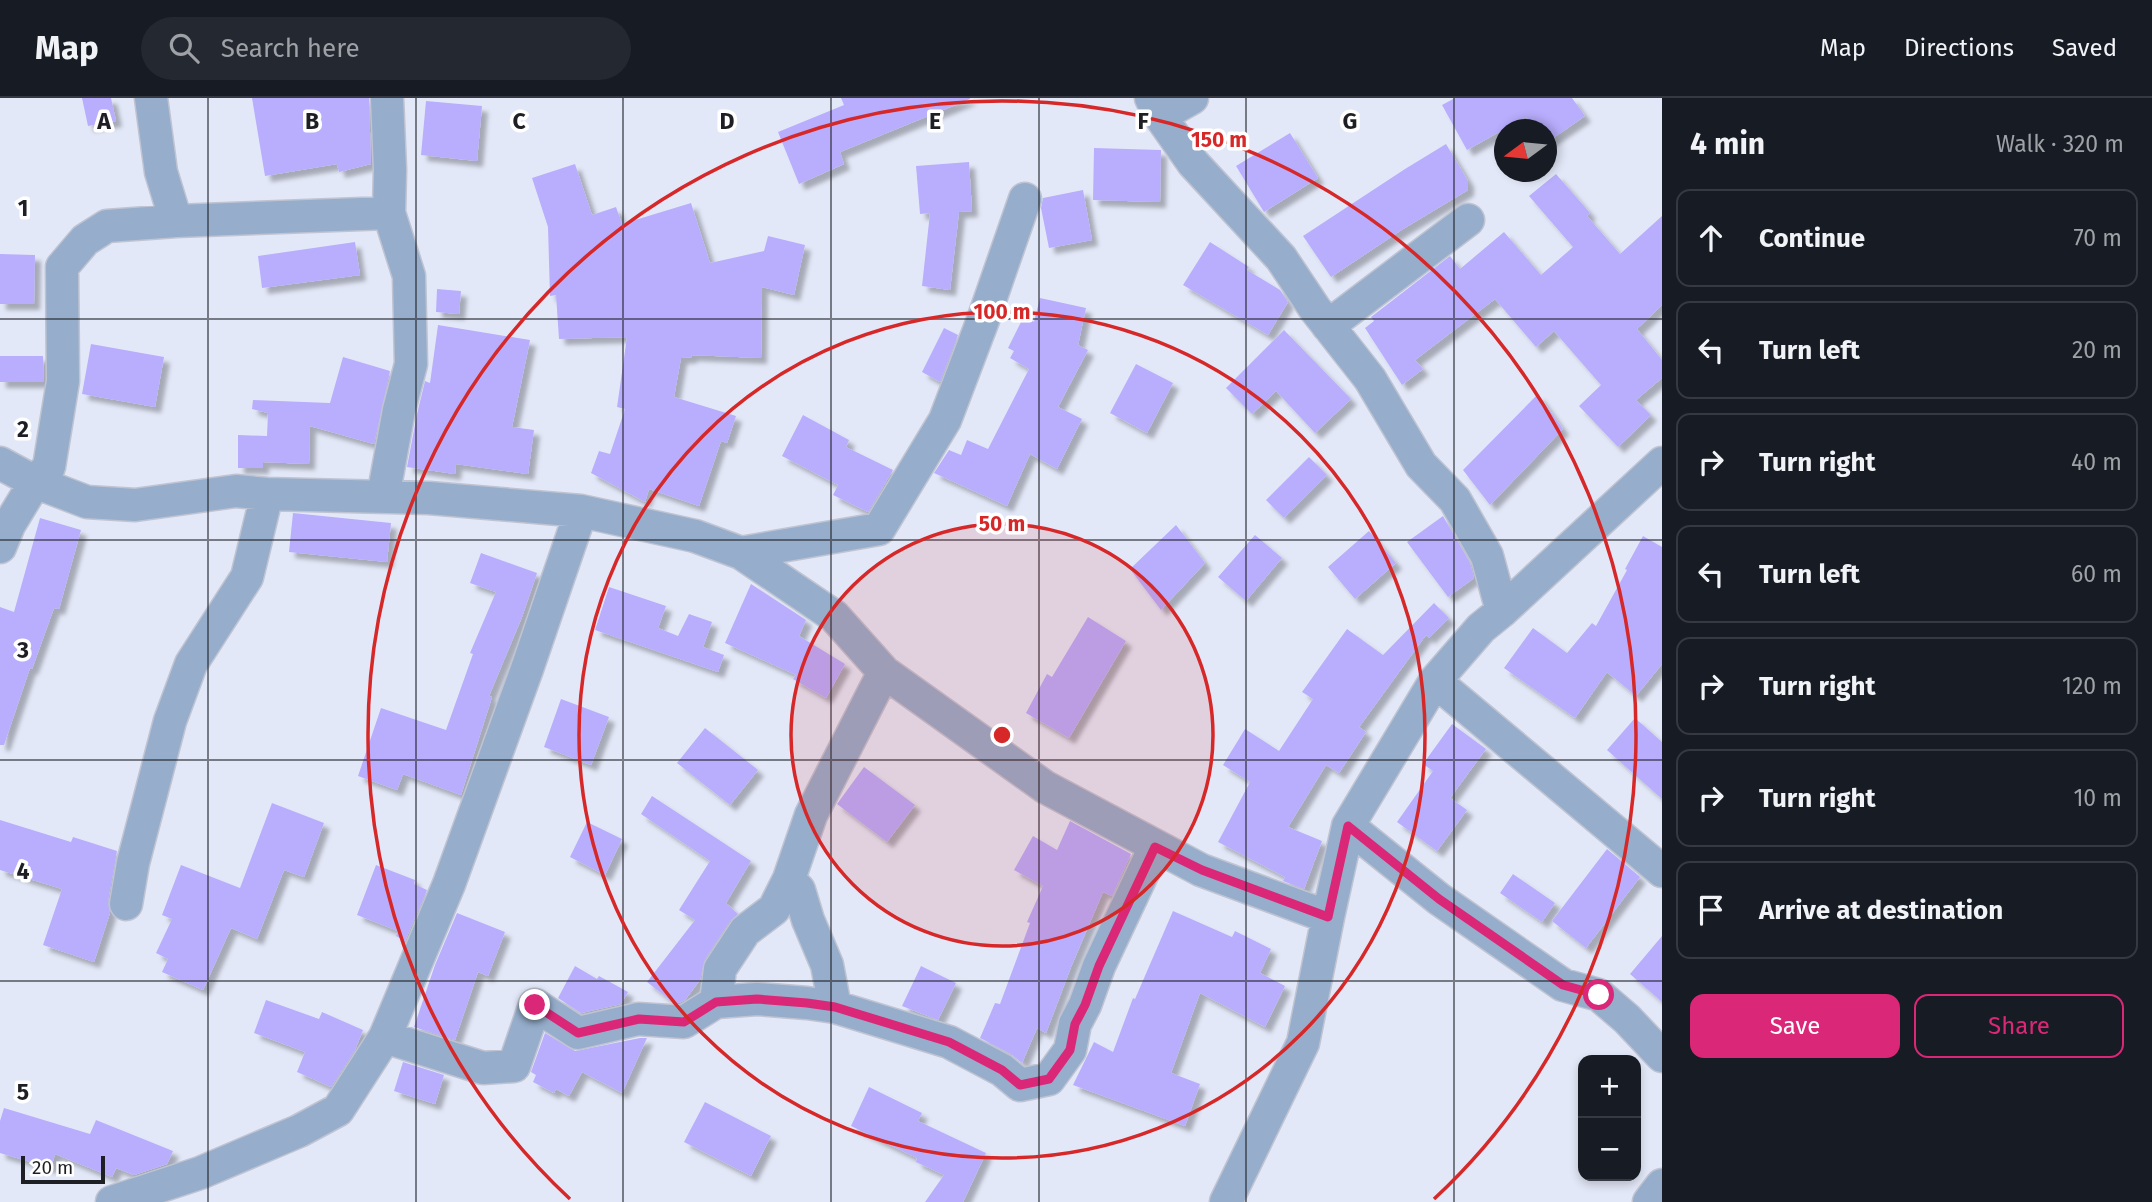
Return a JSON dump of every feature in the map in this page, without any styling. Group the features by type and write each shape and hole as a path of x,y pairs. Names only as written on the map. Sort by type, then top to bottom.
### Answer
{"street":[{"path":"151,98 161,172 176,221"},
{"path":"383,497 399,410 411,364 409,276 388,213 390,170 387,98"},
{"path":"1192,98 1155,107 1193,163 1281,258 1328,326 1370,379 1421,465 1455,500 1487,556 1502,611"},
{"path":"741,553 878,529 945,420 1025,199"},
{"path":"0,547 9,525 35,482 49,467 62,381 62,267 85,240 107,226 388,213"},
{"path":"1328,326 1468,220"},
{"path":"0,463 35,482 87,502 135,505 236,491 429,498 581,511 695,536 741,553 834,616 884,672 1045,787 1202,870 1328,917"},
{"path":"1226,1202 1303,1043 1348,826 1435,681 1481,628 1662,463"},
{"path":"126,904 133,863 170,721 191,664 247,577 267,494"},
{"path":"117,1201 200,1173 299,1131 338,1110 385,1037 449,884 581,511"},
{"path":"716,1002 720,970 745,931 774,909 789,879 811,815 884,672"},
{"path":"1435,681 1662,871"},
{"path":"1348,826 1439,899 1563,985 1599,995 1627,1019 1662,1056"},
{"path":"385,1037 483,1068 514,1066 535,1005 578,1033 639,1019 684,1022 716,1002 757,999 835,1007 949,1042 1002,1070 1020,1085 1049,1079 1070,1050 1075,1024 1099,966 1155,847"},
{"path":"789,879 799,890 827,965 835,1007"},
{"path":"1649,1202 1662,1185"}],"building":[{"path":"82,98 111,98 116,121 88,126"},
{"path":"252,98 369,98 371,164 339,172 337,164 265,176"},
{"path":"841,98 970,99 840,152 844,164 799,184 778,132 844,105"},
{"path":"1455,98 1572,98 1585,116 1557,135 1557,119 1494,119 1494,135 1467,150 1442,105"},
{"path":"426,101 482,106 477,161 421,155"},
{"path":"1290,133 1318,178 1264,212 1236,166"},
{"path":"1446,144 1468,181 1468,190 1331,277 1303,236"},
{"path":"1094,148 1161,150 1160,202 1093,200"},
{"path":"969,162 972,211 959,212 950,290 922,286 930,213 920,214 916,166"},
{"path":"575,164 592,215 616,207 622,224 691,203 710,263 764,251 768,236 805,245 794,295 762,287 761,358 691,355 692,357 681,358 674,397 736,416 727,443 721,441 699,506 649,489 645,502 591,473 599,451 610,454 625,409 617,407 627,337 559,339 556,295 550,296 548,227 532,178"},
{"path":"1557,175 1590,213 1587,216 1620,254 1662,216 1662,305 1637,329 1662,360 1662,378 1636,400 1651,415 1618,447 1579,406 1601,385 1554,331 1536,347 1495,299 1415,360 1423,369 1402,385 1365,328 1374,321 1371,317 1450,256 1460,269 1504,232 1541,275 1573,247 1529,196 1546,182 1557,182"},
{"path":"1083,190 1092,240 1049,248 1041,208 1043,198"},
{"path":"355,242 360,275 262,288 258,256"},
{"path":"1210,242 1249,267 1247,270 1280,290 1288,302 1268,335 1183,285"},
{"path":"0,254 35,255 34,304 0,304"},
{"path":"437,289 461,291 459,314 436,312"},
{"path":"1040,298 1086,308 1078,345 1088,350 1058,407 1082,419 1057,469 1030,454 1007,506 934,473 949,450 961,455 967,440 988,449 1029,369 1010,358 1014,351 1008,348 1024,316 1034,322"},
{"path":"438,325 530,340 512,427 534,430 528,474 456,464 455,474 407,467 425,381 430,383"},
{"path":"944,328 958,335 940,382 922,372"},
{"path":"1284,330 1351,399 1315,433 1276,391 1252,414 1226,388"},
{"path":"91,344 164,357 155,407 82,394"},
{"path":"0,356 43,356 44,382 0,382"},
{"path":"343,357 390,371 374,444 310,426 309,464 263,462 263,468 238,468 238,435 267,436 268,413 252,409 253,400 330,403"},
{"path":"1136,364 1173,383 1147,433 1110,413"},
{"path":"1538,394 1563,429 1490,505 1463,470"},
{"path":"803,415 849,440 846,447 893,470 868,512 833,495 838,485 782,456"},
{"path":"1309,457 1327,475 1284,518 1266,500"},
{"path":"293,513 391,523 387,562 289,552"},
{"path":"1443,516 1470,563 1474,578 1448,597 1407,542"},
{"path":"40,518 81,530 59,609 54,608 4,745 0,745 0,607 14,612"},
{"path":"1176,525 1205,563 1161,610 1130,569"},
{"path":"1369,531 1396,563 1355,599 1328,567"},
{"path":"1255,535 1282,558 1246,601 1218,577"},
{"path":"1643,536 1662,547 1662,664 1636,696 1607,672 1575,718 1504,668 1533,628 1567,653 1592,623 1596,626"},
{"path":"481,553 537,573 489,696 492,697 461,795 403,774 397,790 358,776 381,708 446,730 473,654 470,653 496,592 470,583"},
{"path":"751,584 806,620 799,636 845,664 826,698 793,679 796,675 725,643"},
{"path":"609,587 666,606 658,628 678,636 689,614 712,622 703,647 724,655 718,672 595,630"},
{"path":"1434,603 1449,618 1429,638 1426,635 1359,727 1366,732 1339,773 1326,765 1288,827 1322,841 1304,889 1283,881 1285,877 1218,842 1250,782 1223,765 1245,729 1279,751 1313,699 1302,692 1347,629 1383,655"},
{"path":"1088,617 1126,641 1069,738 1026,713 1047,674 1052,677"},
{"path":"561,699 609,717 591,765 544,747"},
{"path":"1635,718 1662,742 1662,799 1607,750"},
{"path":"1452,724 1486,749 1450,798 1467,810 1437,851 1397,822 1433,771 1423,764"},
{"path":"705,728 758,770 730,805 677,763"},
{"path":"864,767 915,805 887,842 837,804"},
{"path":"652,796 751,861 726,903 738,914 730,921 705,959 700,980 685,1000 679,1003 674,1003 647,982 695,920 679,910 710,861 641,814"},
{"path":"272,803 324,823 304,877 284,870 257,939 231,928 203,990 162,972 168,959 156,953 172,919 162,915 181,865 240,888"},
{"path":"0,820 71,842 73,837 117,851 108,901 110,913 94,962 43,945 62,889 0,870"},
{"path":"1070,821 1131,854 1112,896 1103,892 1046,1033 1037,1028 1022,1063 1011,1054 980,1038 995,1003 1000,1004 1030,923 1027,922 1043,886 1014,870 1033,836 1057,850"},
{"path":"587,822 622,839 605,875 570,857"},
{"path":"1607,849 1640,877 1586,948 1552,921"},
{"path":"376,865 415,880 414,884 427,890 405,941 396,936 398,931 357,915"},
{"path":"1513,874 1555,903 1542,922 1500,893"},
{"path":"1173,911 1232,937 1235,931 1271,949 1260,973 1285,986 1265,1027 1200,993 1171,1073 1200,1084 1185,1126 1073,1085 1094,1042 1113,1052 1133,998 1135,999"},
{"path":"457,913 505,932 488,976 478,972 455,1040 414,1027 435,965"},
{"path":"1662,936 1662,1002 1630,974"},
{"path":"575,966 628,992 621,1004 581,1013 558,998"},
{"path":"921,966 956,983 938,1020 902,1006"},
{"path":"266,1000 319,1019 322,1012 363,1030 355,1050 331,1087 297,1072 305,1052 254,1033"},
{"path":"545,1033 575,1051 647,1038 622,1093 582,1072 569,1096 556,1089 554,1093 533,1082 536,1075 531,1072"},
{"path":"403,1062 444,1075 435,1104 394,1091"},
{"path":"869,1087 922,1113 918,1121 986,1153 963,1202 925,1202 944,1175 916,1162 917,1158 851,1126"},
{"path":"705,1102 771,1136 751,1176 684,1142"},
{"path":"4,1108 90,1134 96,1120 173,1151 167,1164 134,1175 116,1168 112,1177 55,1154 51,1168 0,1153 0,1121"}],"route":[{"path":"535,1005 578,1033 639,1019 684,1022 716,1002 757,999 835,1007 949,1042 1002,1070 1020,1085 1049,1079 1070,1050 1075,1024 1099,966 1155,847 1202,870 1328,917 1348,826 1439,899 1563,985 1599,995"}]}
